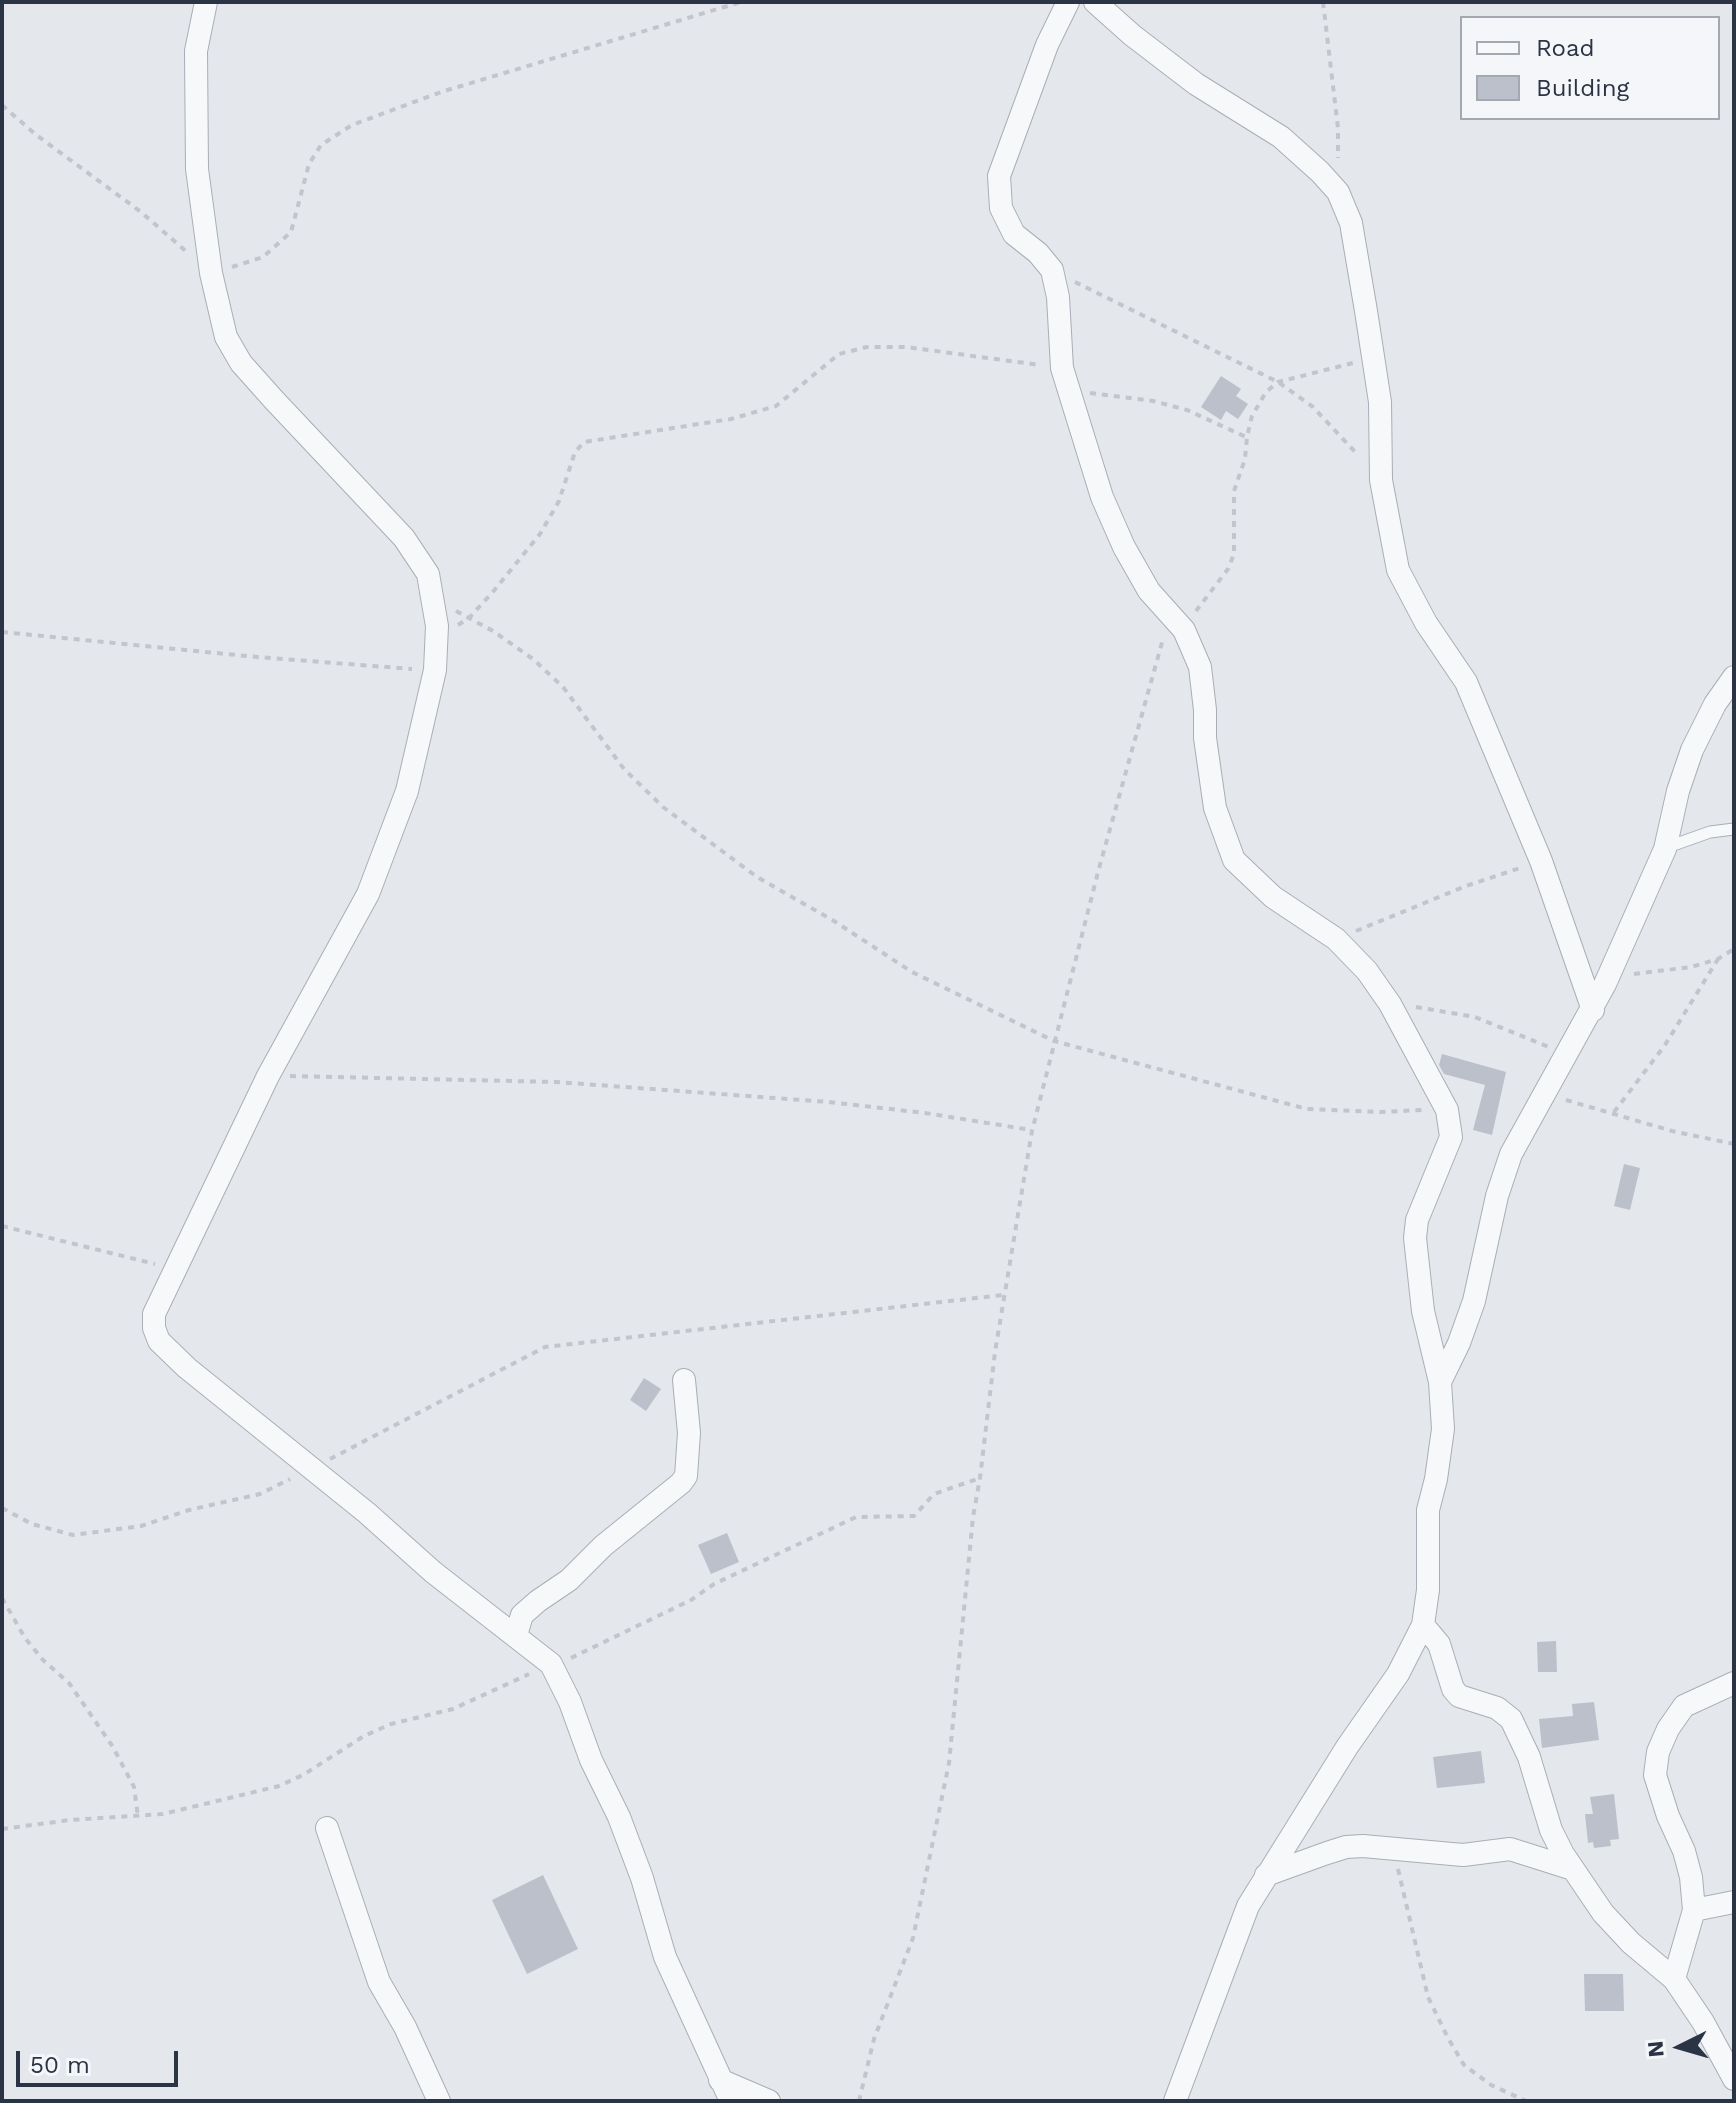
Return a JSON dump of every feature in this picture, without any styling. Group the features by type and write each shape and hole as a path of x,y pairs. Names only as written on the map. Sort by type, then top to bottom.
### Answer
{"street":[{"path":"206,2 196,51 197,169 211,273 226,337 241,363 404,538 428,574 437,626 435,670 407,791 368,894 268,1076 154,1314 154,1328 159,1341 187,1368 433,1572 551,1664 570,1702 591,1760 619,1817 642,1878 665,1957 731,2101"},
{"path":"1068,2 1047,45 999,176 1001,208 1014,234 1038,253 1052,270 1058,297 1065,379 1102,497 1124,547 1149,591 1176,622 1200,667 1205,738 1215,808 1234,860 1273,897 1336,939 1367,971 1390,1004 1447,1110 1451,1137 1417,1220 1415,1238 1423,1311 1440,1382 1443,1429 1428,1510 1428,1590 1423,1625 1398,1674 1347,1747 1248,1906 1175,2101"},
{"path":"1095,2 1196,84 1281,137 1338,192 1351,223 1373,357 1380,402 1381,480 1398,570 1426,623 1466,682 1541,861 1593,1010"},
{"path":"1440,1382 1459,1343 1474,1301 1497,1196 1511,1154 1593,1010 1665,849 1678,791 1692,750 1715,704 1734,677"},
{"path":"516,1635 522,1615 569,1580 603,1546 686,1476 689,1433 684,1380"},
{"path":"1423,1625 1439,1644 1453,1689 1459,1696 1497,1708 1511,1719 1529,1757 1551,1830 1573,1869 1624,1937 1674,1979 1703,2022 1734,2079"},
{"path":"1674,1979 1694,1910 1691,1877 1684,1851 1668,1816 1655,1775 1658,1752 1668,1729 1684,1706 1734,1683"},
{"path":"327,1828 379,1982 405,2027 439,2101"},
{"path":"1266,1875 1346,1847 1463,1855 1510,1849 1573,1869"},
{"path":"1694,1910 1734,1902"},
{"path":"720,2080 769,2101"}],"lane":[{"path":"1665,849 1710,832 1734,829"}],"path":[{"path":"2,105 35,134 141,212 211,273 263,257 278,246 291,232 296,219 309,164 321,145 352,125 441,92 741,2"},
{"path":"1323,2 1338,128 1338,192"},
{"path":"1052,270 1278,382 1313,407 1381,480"},
{"path":"436,640 469,618 540,534 559,501 575,452 584,442 731,419 776,406 839,354 867,347 906,347 1065,379 1187,410 1247,437"},
{"path":"859,2101 874,2039 913,1938 949,1763 973,1517 1004,1295 1032,1131 1054,1041 1176,622 1228,569 1234,554 1234,491 1245,459 1252,416 1266,392 1278,382 1373,357"},
{"path":"432,598 493,631 533,659 563,687 633,779 663,807 757,877 834,921 912,972 1054,1041 1307,1109 1380,1112 1447,1110"},
{"path":"2,632 257,657 435,670"},
{"path":"1336,939 1466,886 1541,861"},
{"path":"1605,984 1631,974 1691,967 1718,959 1734,949"},
{"path":"1614,1112 1665,1045 1718,959"},
{"path":"1390,1004 1475,1017 1567,1055"},
{"path":"268,1076 556,1082 842,1104 925,1113 1032,1131"},
{"path":"1544,1095 1614,1112 1672,1131 1734,1144"},
{"path":"2,1226 176,1269"},
{"path":"2,1508 32,1524 73,1535 141,1526 189,1510 260,1494 545,1347 1004,1295"},
{"path":"2,1829 70,1820 163,1814 279,1786 303,1775 364,1736 391,1724 453,1709 551,1664 577,1657 691,1600 714,1584 856,1517 914,1516 934,1494 980,1478"},
{"path":"2,1598 25,1638 43,1660 69,1683 113,1747 134,1787 138,1817"},
{"path":"1389,1848 1396,1859 1428,1997 1448,2038 1464,2065 1491,2085 1526,2101"}],"building":[{"path":"1221,376 1241,389 1236,396 1248,404 1238,419 1226,411 1221,420 1201,407"},
{"path":"1442,1054 1506,1072 1492,1135 1473,1130 1485,1085 1444,1074 1439,1065"},
{"path":"1624,1164 1640,1168 1630,1210 1614,1206"},
{"path":"644,1378 661,1389 646,1411 630,1400"},
{"path":"727,1533 739,1562 711,1574 698,1545"},
{"path":"1556,1641 1557,1672 1538,1672 1537,1642"},
{"path":"1594,1702 1599,1740 1542,1748 1539,1719 1573,1716 1572,1704"},
{"path":"1481,1751 1485,1783 1437,1788 1433,1757"},
{"path":"1614,1794 1619,1839 1610,1840 1611,1846 1594,1848 1593,1842 1588,1843 1585,1814 1593,1814 1590,1797"},
{"path":"543,1875 578,1949 527,1974 492,1900"},
{"path":"1584,1974 1623,1974 1624,2011 1585,2011"}]}
